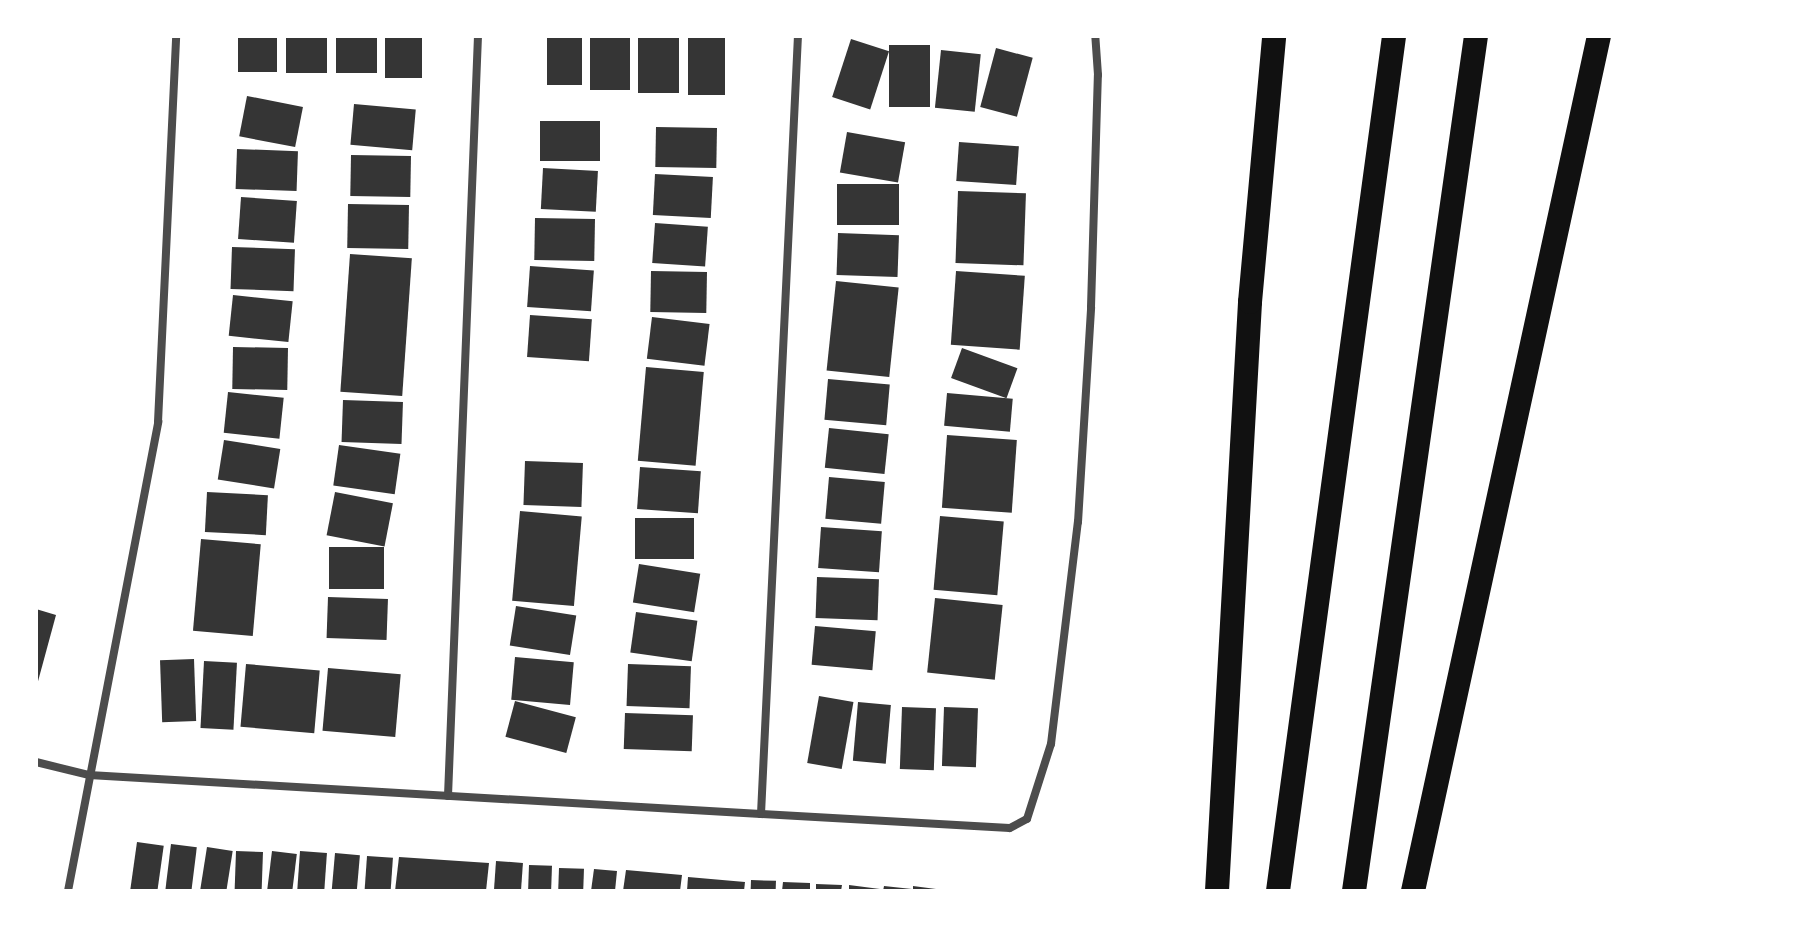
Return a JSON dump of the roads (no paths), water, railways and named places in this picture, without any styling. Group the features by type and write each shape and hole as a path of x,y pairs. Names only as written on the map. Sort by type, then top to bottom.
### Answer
{"highway":[{"path":"1217,891 1250,302 1274,36"},
{"path":"1278,891 1394,36"},
{"path":"1354,891 1476,36"},
{"path":"1413,891 1599,36"}],"street":[{"path":"68,891 158,422 176,36"},
{"path":"448,796 478,36"},
{"path":"761,814 798,36"},
{"path":"36,762 89,775 448,796 1010,828 1027,819 1051,744 1078,522 1091,307 1098,75 1095,36"}]}
